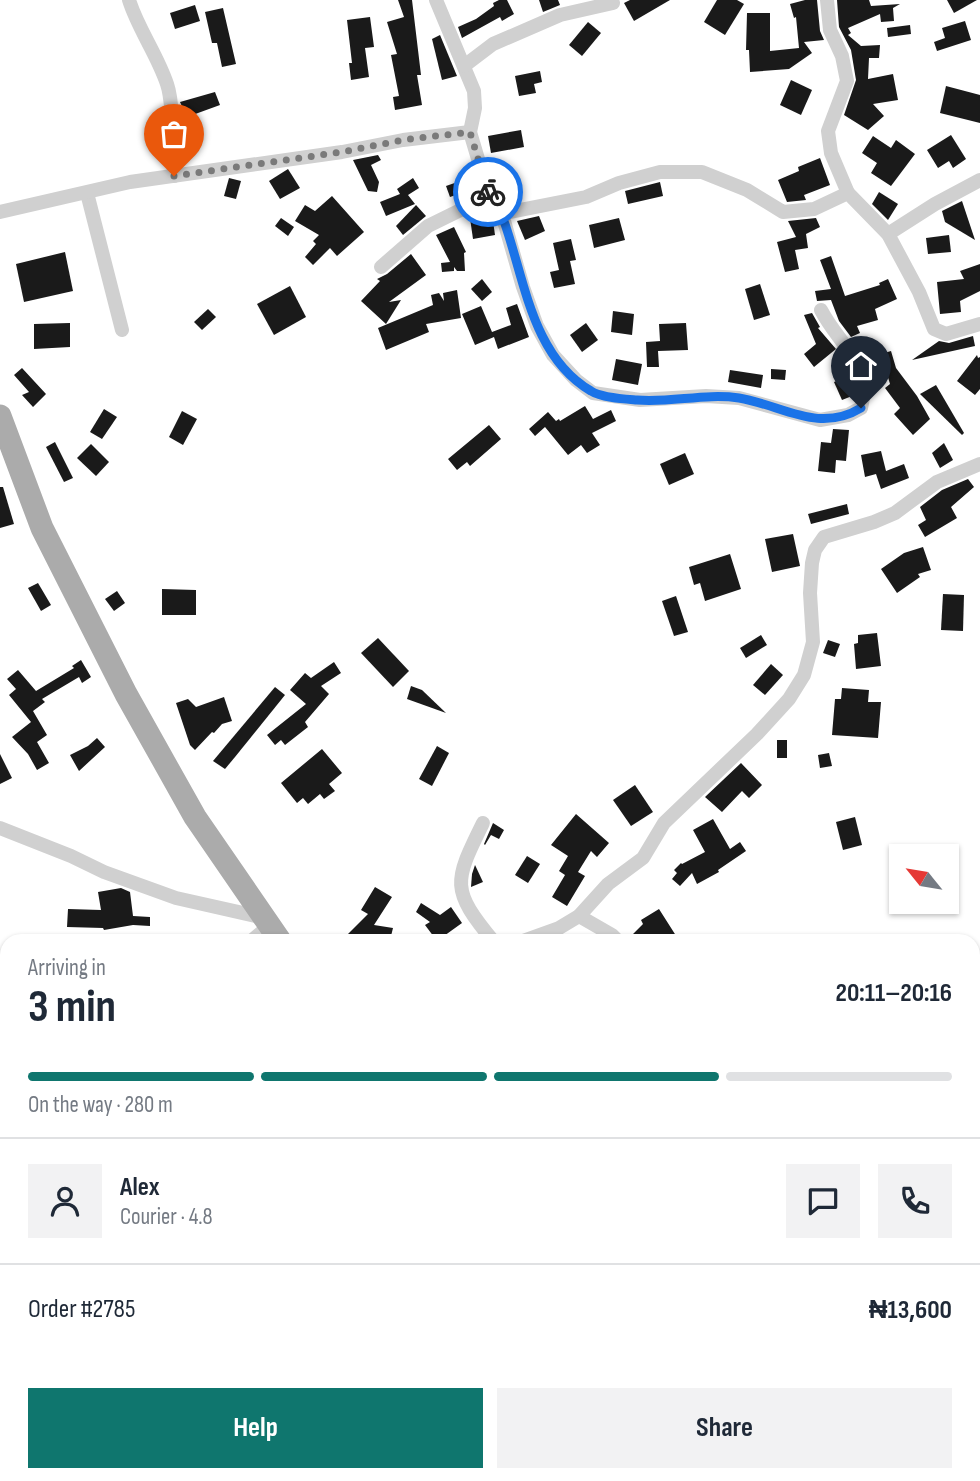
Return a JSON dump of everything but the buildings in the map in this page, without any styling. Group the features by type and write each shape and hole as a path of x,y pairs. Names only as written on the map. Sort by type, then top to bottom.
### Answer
{"main road":[{"path":"0,416 42,528 127,694 195,817 272,928"}],"street":[{"path":"129,0 169,87 174,176"},
{"path":"436,0 474,91 475,108 470,132 489,196 504,221 537,326 553,355 576,380 593,393 640,400 706,396 739,398 820,420 848,415 861,408 865,392 858,362 829,326 821,310"},
{"path":"827,0 830,30 842,56 847,80 828,131 831,153 848,193 888,234 919,292 934,329 946,334 980,324"},
{"path":"464,66 494,44 549,20 613,3"},
{"path":"0,212 130,182 470,132"},
{"path":"500,214 586,197 619,183 660,172 702,172 747,190 783,212 814,209 848,193"},
{"path":"888,234 980,180"},
{"path":"87,193 122,330"},
{"path":"381,267 428,226 489,196"},
{"path":"544,934 559,929 579,916 608,884 643,858 664,823 757,734 789,699 804,675 813,642 810,593 812,563 815,550 824,537 895,513 937,482 980,464"},
{"path":"483,823 462,866 460,882 466,905 488,934"},
{"path":"0,828 104,872 272,928"},
{"path":"579,916 610,934"}],"way so far":[{"path":"174,176 470,132 488,192"}],"route":[{"path":"488,192 504,221 537,326 553,355 576,380 593,393 640,400 706,396 739,398 820,420 848,415 861,408"}]}
